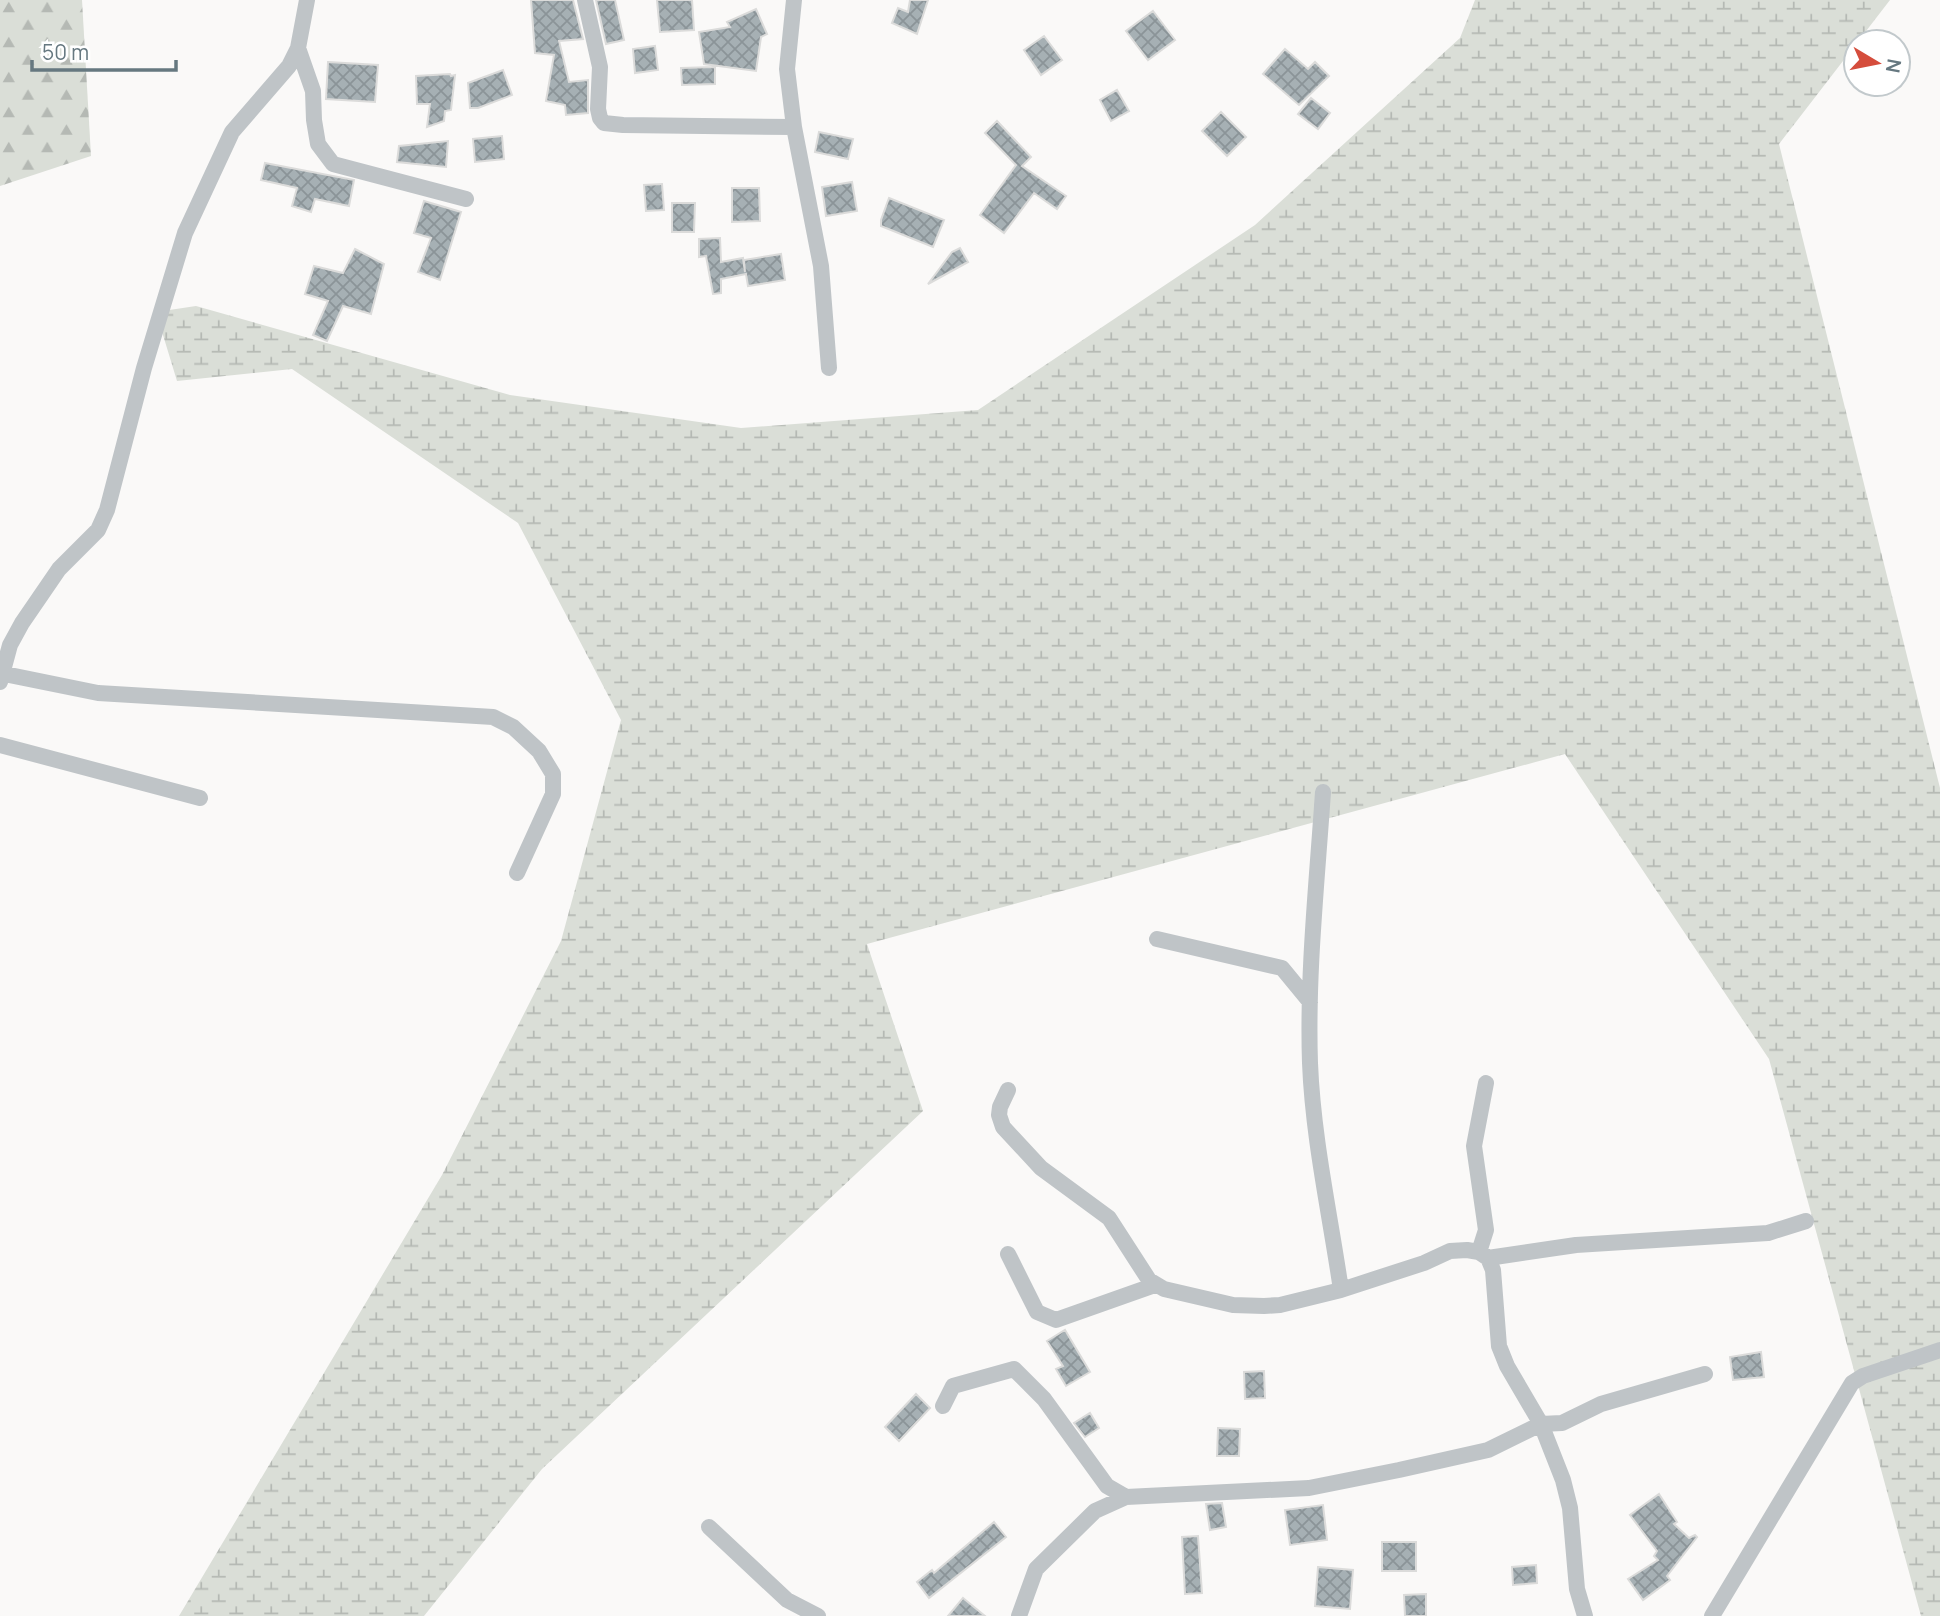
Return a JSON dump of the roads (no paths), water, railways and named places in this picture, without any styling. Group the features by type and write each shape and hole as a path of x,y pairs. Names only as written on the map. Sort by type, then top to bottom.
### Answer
{"street":[{"path":"307,0 298,48 289,66 232,132 185,233 144,368 107,510 98,530 59,569 22,623 10,645 1,676 98,692 493,717 513,727 540,751 553,774 553,794 517,873"},
{"path":"585,0 600,67 598,109 604,122 623,125 794,127"},
{"path":"794,0 787,69 794,127 821,266 829,368"},
{"path":"298,48 313,91 318,144 333,164 466,199"},
{"path":"0,746 200,798"},
{"path":"1323,792 1310,1002 1310,1064 1315,1129 1341,1290"},
{"path":"1157,939 1282,968 1310,1002"},
{"path":"1486,1083 1474,1146 1486,1230 1484,1255 1493,1270 1499,1346 1507,1366 1541,1423 1556,1457 1570,1508 1577,1589 1585,1616"},
{"path":"1009,1090 1000,1107 999,1115 1003,1127 1041,1168 1114,1223 1134,1259 1155,1285"},
{"path":"1008,1254 1037,1312 1056,1321 1155,1285 1233,1305 1280,1305 1341,1290 1424,1263 1450,1251 1467,1250 1484,1255 1576,1245 1768,1233 1806,1222"},
{"path":"1712,1616 1852,1383 1863,1376 1940,1350"},
{"path":"943,1406 953,1386 1014,1369 1044,1399 1107,1486 1126,1497"},
{"path":"1019,1616 1036,1569 1095,1511 1126,1497 1310,1489 1488,1450 1541,1423 1562,1423 1601,1404 1705,1374"},
{"path":"709,1527 787,1600 818,1616"}]}
